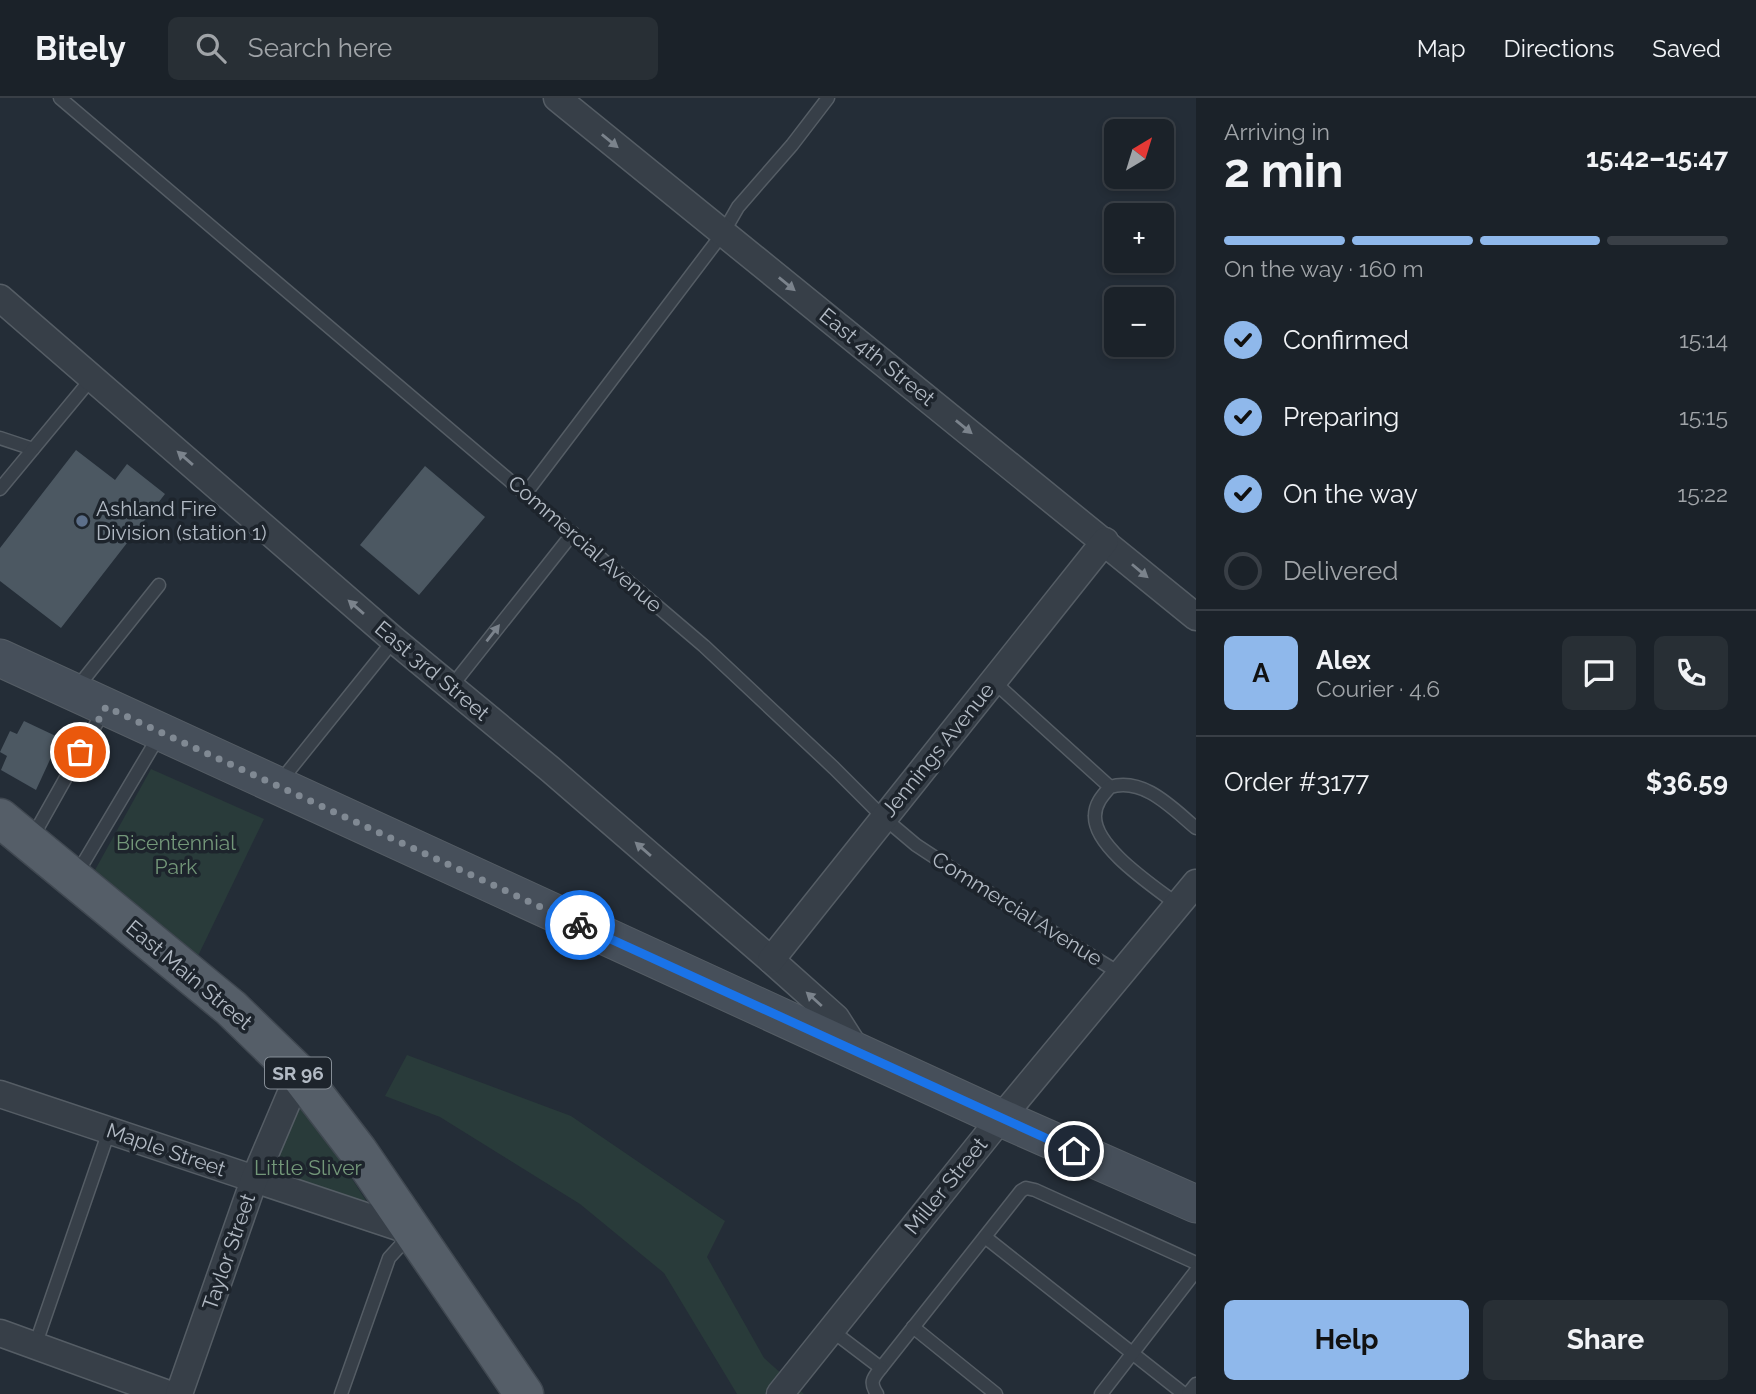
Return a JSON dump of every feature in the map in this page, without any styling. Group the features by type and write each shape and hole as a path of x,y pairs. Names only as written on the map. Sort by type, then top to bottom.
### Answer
{"main road":[{"path":"0,658 1001,1118 1196,1204"},
{"name":"East Main Street","path":"0,818 231,1008 299,1074 358,1151 524,1394"}],"street":[{"name":"East 4th Street","path":"557,98 1196,617"},
{"name":"East 3rd Street","path":"0,298 394,640 550,769 771,960 836,1018 857,1051"},
{"name":"Jennings Avenue","path":"771,960 1105,541"},
{"name":"Miller Street","path":"780,1394 1001,1118 1196,883"},
{"name":"Taylor Street","path":"179,1394 254,1180 299,1074"},
{"name":"Maple Street","path":"0,1094 413,1232"},
{"path":"0,1333 168,1394"}],"lane":[{"name":"Commercial Avenue","path":"60,98 704,646 884,818 938,861 1121,974"},
{"path":"526,492 723,233 738,207 792,145 828,98"},
{"path":"0,489 92,378"},
{"path":"0,439 33,449"},
{"path":"451,687 573,533"},
{"path":"30,843 90,700 159,585"},
{"path":"276,786 394,640"},
{"path":"993,681 1110,787"},
{"path":"74,879 161,733"},
{"path":"1178,905 1122,860 1104,841 1094,818 1099,800 1110,787 1123,785 1144,789 1196,828"},
{"path":"35,1346 109,1131"},
{"path":"877,1394 872,1384 873,1378 1026,1188 1035,1189 1196,1263"},
{"path":"341,1394 389,1258 413,1232"},
{"path":"985,1237 1186,1394 1196,1384"},
{"path":"1101,1394 1196,1271"},
{"path":"913,1327 996,1394"},
{"path":"831,1330 881,1368"}],"green space":[{"name":"Bicentennial Park","path":"151,769 264,819 197,958 95,870"},
{"path":"407,1055 571,1116 725,1221 707,1257 764,1358 804,1394 737,1394 664,1273 580,1204 440,1117 385,1096"},
{"name":"Little Sliver","path":"305,1106 383,1227 268,1188 294,1113"}],"building":[{"name":"Ashland Fire Division (station 1)","path":"76,450 115,480 127,464 165,494 61,628 0,581 0,548"},
{"path":"425,466 485,517 419,595 360,545"},
{"path":"24,721 60,738 36,790 1,770 7,756 0,752 10,731 17,734"}],"way so far":[{"path":"80,752 106,707 580,925"}],"place":[{"name":"Ashland Fire Division (station 1)","path":"82,521"}],"route":[{"path":"580,925 1074,1151"}]}
